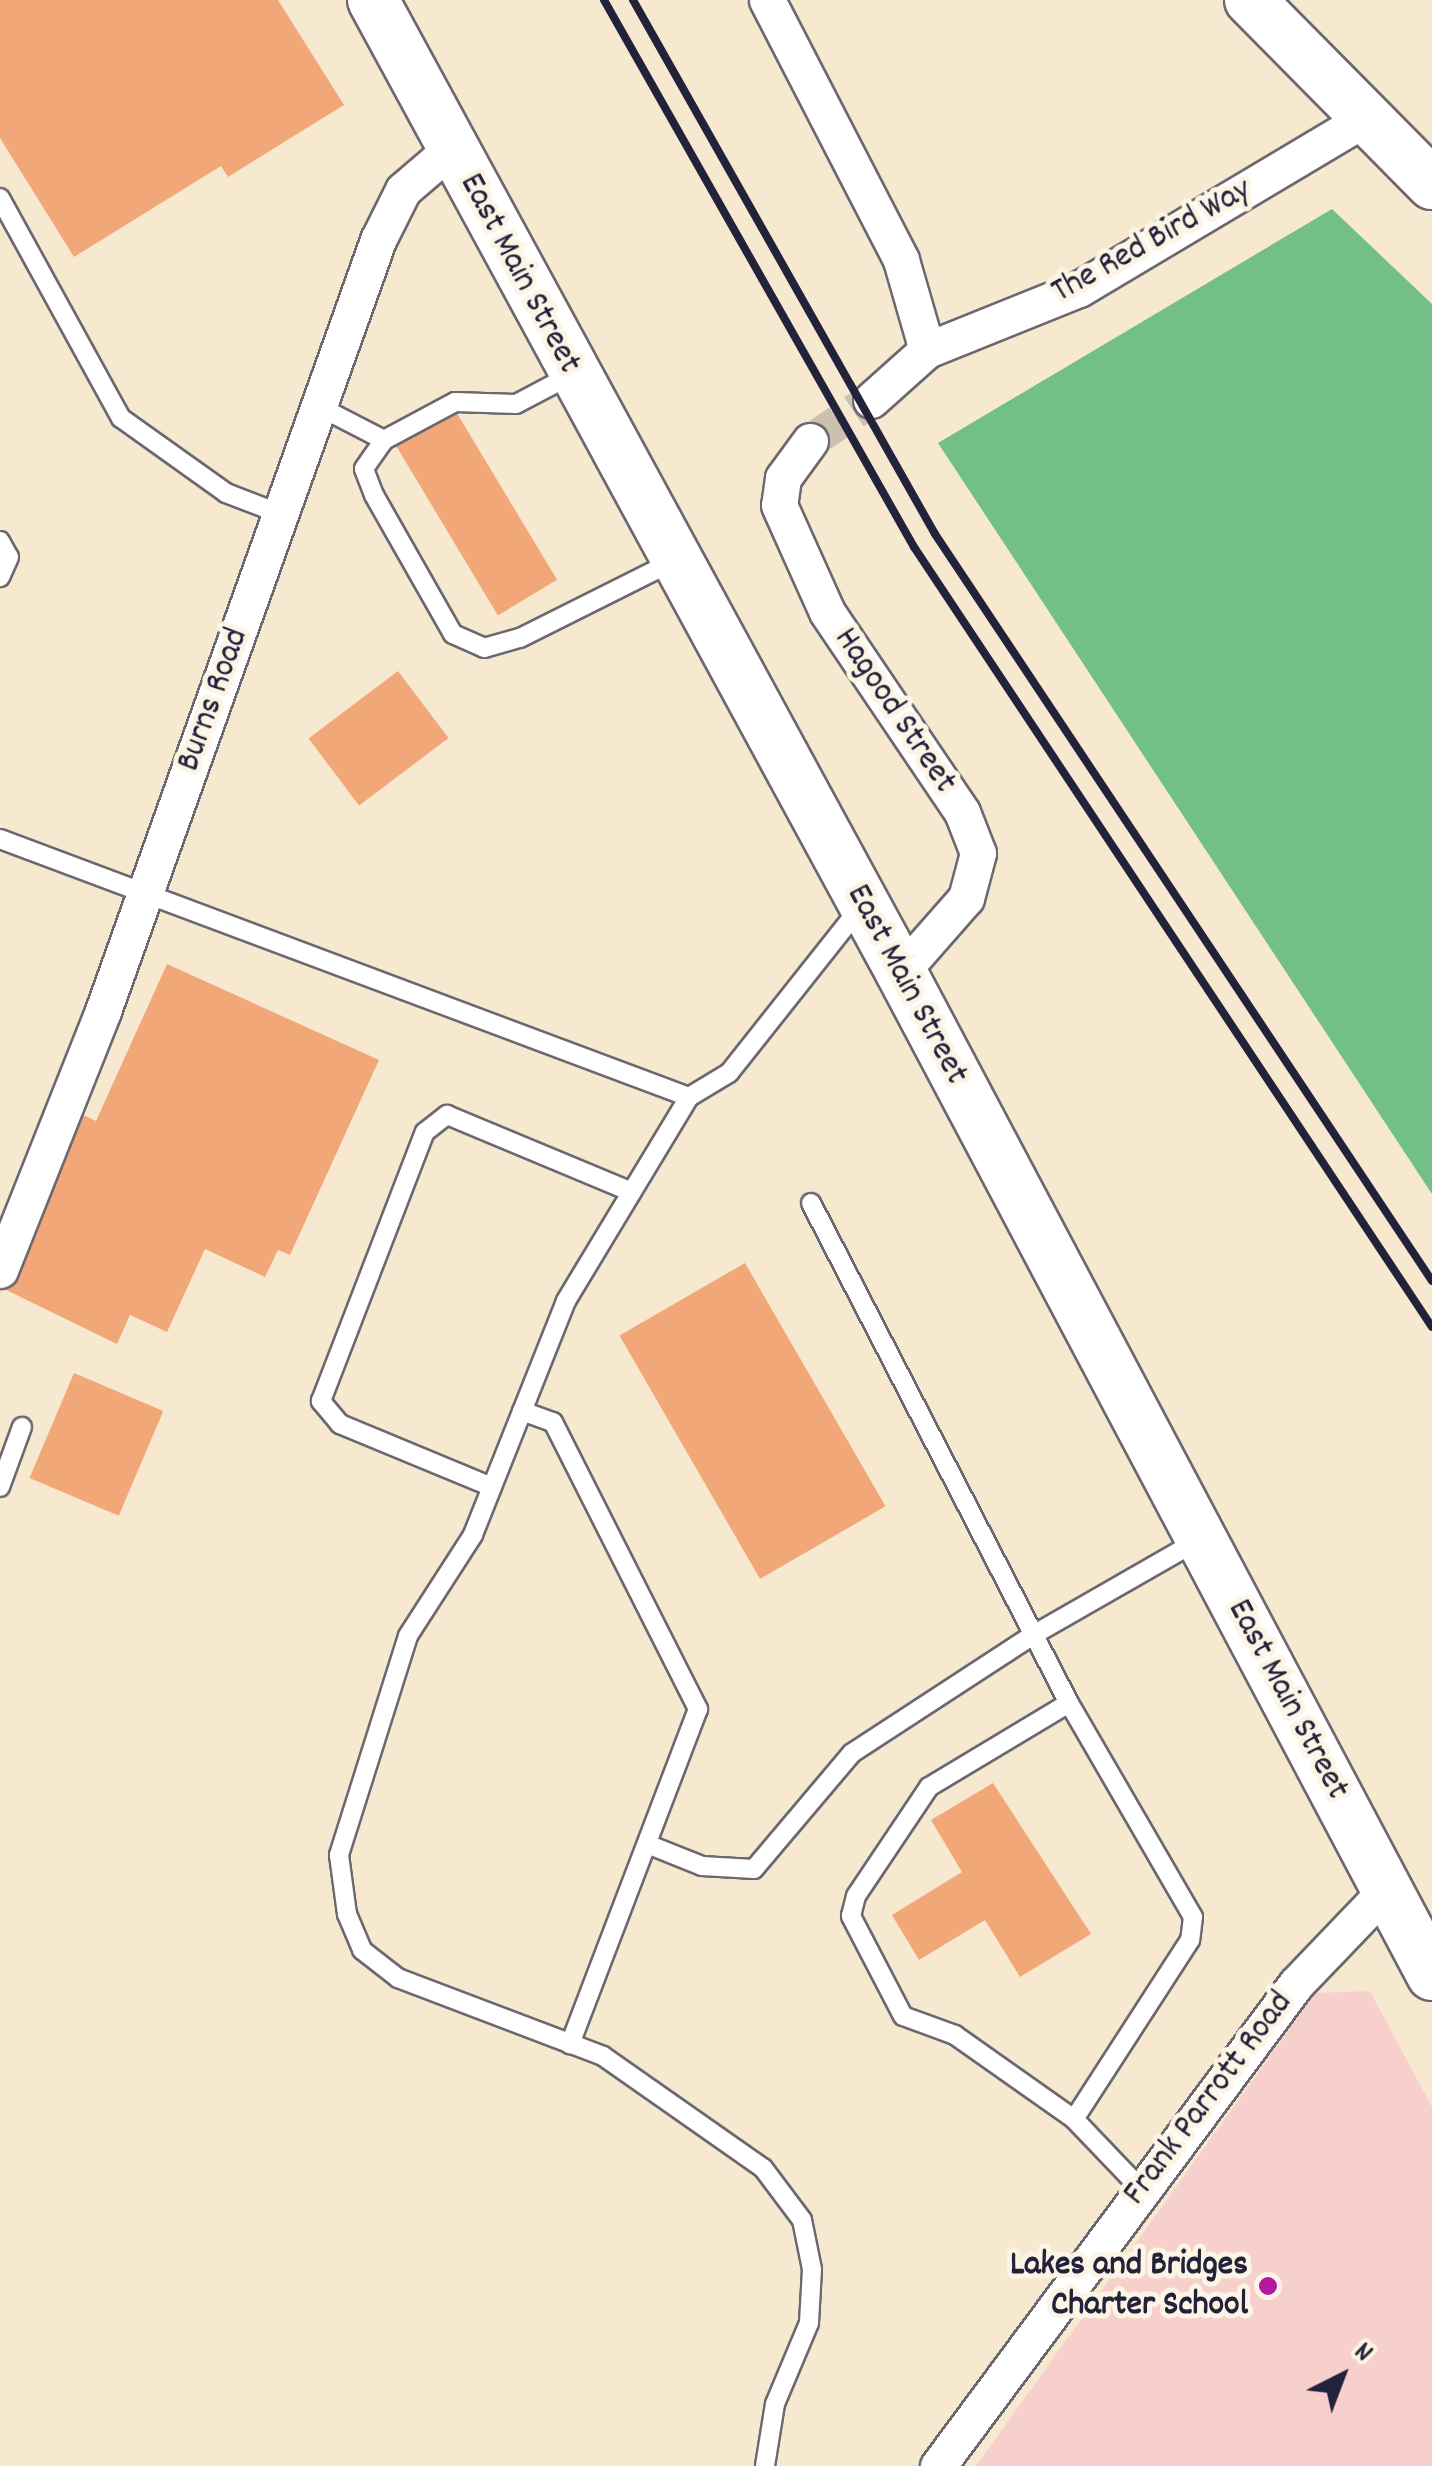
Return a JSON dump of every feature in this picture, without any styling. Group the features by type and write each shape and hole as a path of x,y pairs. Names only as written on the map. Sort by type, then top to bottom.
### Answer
{"main road":[{"name":"East Main Street","path":"373,0 901,972 1432,1975"},
{"path":"1250,0 1432,184"}],"street":[{"path":"768,0 900,260 927,350 871,400"},
{"name":"The Red Bird Way","path":"927,350 1078,289 1368,117"},
{"name":"Burns Road","path":"0,1270 143,893 378,240 403,190 452,148"},
{"name":"Hagood Street","path":"810,440 783,478 779,505 827,612 962,812 978,852 966,898 901,972"},
{"name":"Frank Parrott Road","path":"938,2466 1296,1984 1387,1889"}],"lane":[{"path":"0,198 121,418 226,493 282,514"},
{"path":"574,374 516,404 455,402 384,440 364,469 452,634 484,648 520,638 674,560"},
{"path":"320,407 384,440"},
{"path":"0,541 9,556 0,578"},
{"path":"0,839 690,1097"},
{"path":"765,2466 775,2404 809,2323 812,2269 802,2220 763,2168 603,2056 398,1978 362,1950 347,1914 338,1855 373,1734 408,1636 473,1536 566,1300 690,1097 729,1073 863,903"},
{"path":"492,1487 340,1424 321,1401 425,1132 447,1115 632,1192"},
{"path":"810,1203 1069,1703 1193,1917 1190,1940 1074,2119"},
{"path":"522,1410 553,1422 698,1710 570,2044"},
{"path":"0,1487 22,1427"},
{"path":"646,1844 702,1866 754,1869 852,1752 1033,1635 1202,1538"},
{"path":"1069,1703 929,1787 856,1896 852,1916 903,2016 955,2034 1074,2119 1142,2188"}],"shaded area":[{"name":"Lakes and Bridges Charter School","path":"1370,1991 1432,2107 1432,2466 976,2466 1315,1993"}],"green space":[{"path":"1332,209 1432,304 1432,1194 938,443"}],"building":[{"path":"0,0 278,0 344,105 228,177 221,166 74,257 0,138"},
{"path":"452,405 557,580 498,615 393,441"},
{"path":"398,671 449,738 359,805 309,738"},
{"path":"167,964 379,1060 290,1255 278,1250 265,1277 205,1249 167,1332 130,1315 117,1344 0,1287 79,1113 96,1121"},
{"path":"745,1263 886,1506 760,1579 619,1336"},
{"path":"74,1373 163,1411 119,1516 29,1478"},
{"path":"993,1783 1091,1934 1020,1977 985,1920 919,1960 892,1915 962,1872 931,1820"}],"tunnel":[{"path":"810,441 871,400"}],"railway":[{"path":"604,0 914,547 1432,1327"},
{"path":"633,0 935,534 1432,1281"}],"place":[{"name":"Lakes and Bridges Charter School","path":"1268,2286"}]}
